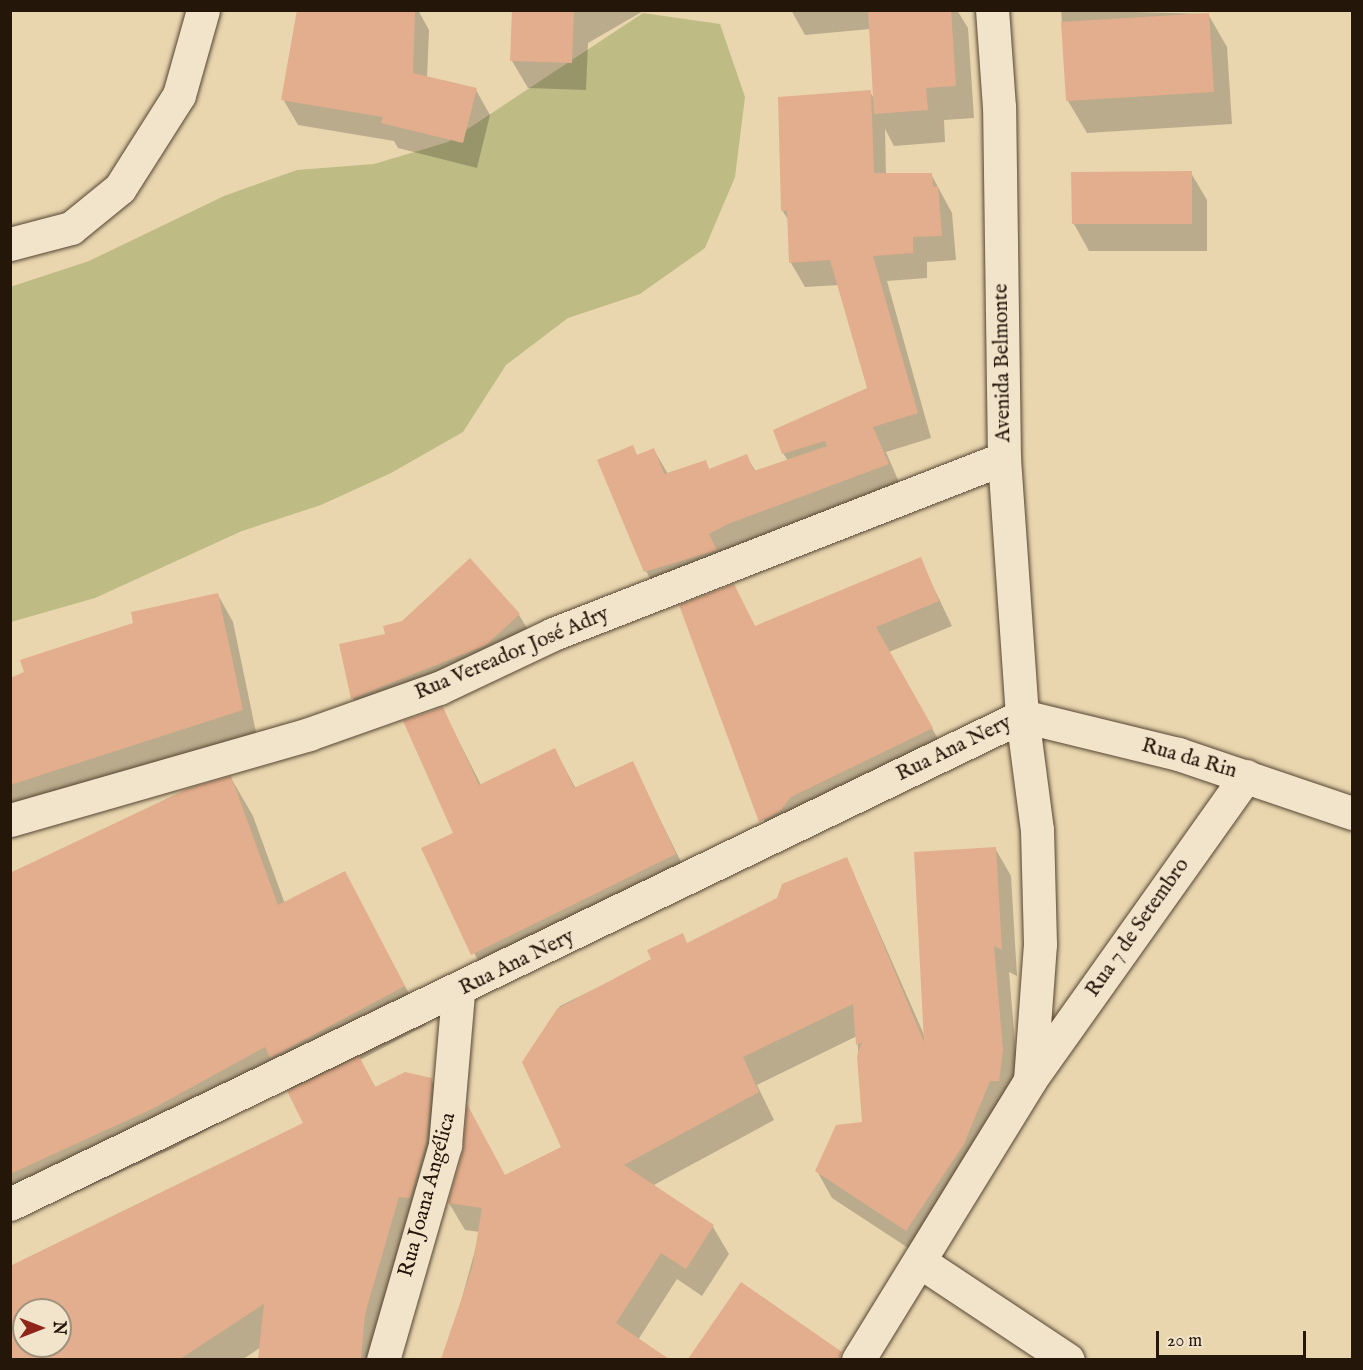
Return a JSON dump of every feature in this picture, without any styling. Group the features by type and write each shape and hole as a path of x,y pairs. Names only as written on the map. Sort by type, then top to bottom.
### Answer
{"street":[{"path":"10,244 71,228 120,188 179,95 203,10"},
{"name":"Avenida Belmonte","path":"992,10 999,107 1004,458 1022,716"},
{"name":"Rua Vereador José Adry","path":"10,820 309,734 439,688 553,634 1004,458"},
{"name":"Rua da Rin","path":"1022,716 1246,776 1353,813"},
{"name":"Rua Ana Nery","path":"10,1204 458,992 1022,716"},
{"name":"Rua 7 de Setembro","path":"1022,716 1036,830 1040,944 1030,1080"},
{"name":"Rua 7 de Setembro","path":"858,1359 922,1263 1030,1080 1246,776"},
{"name":"Rua Joana Angélica","path":"382,1359 445,1145 458,992"},
{"path":"922,1263 1068,1359"}],"shaded area":[{"path":"643,13 720,24 745,97 735,177 705,248 640,294 568,318 506,365 463,432 391,473 321,505 242,531 95,598 11,622 10,287 89,261 224,196 297,170 374,164 448,142"}],"building":[{"path":"297,10 415,10 413,73 477,88 463,143 381,123 383,117 281,100"},
{"path":"512,10 574,10 572,63 510,61"},
{"path":"868,10 951,10 956,86 926,88 928,110 874,114"},
{"path":"1209,13 1214,92 1066,101 1061,22"},
{"path":"871,90 874,173 932,173 933,187 938,186 942,236 913,237 913,253 873,256 918,413 873,427 889,464 728,524 709,534 717,550 644,572 597,460 633,445 637,455 654,448 664,474 706,460 709,469 747,454 754,471 827,446 825,441 782,454 773,430 867,388 830,260 789,263 787,211 781,211 778,97"},
{"path":"1192,171 1192,224 1072,224 1071,172"},
{"path":"921,557 939,601 876,627 933,728 791,797 779,812 759,822 679,605 734,584 755,626"},
{"path":"470,558 520,614 486,645 351,699 339,644 385,634 383,626 402,621"},
{"path":"218,593 243,710 10,785 10,678 24,672 20,660 133,623 131,612"},
{"path":"443,707 479,785 555,748 574,788 633,761 676,854 471,955 421,848 453,833 403,721"},
{"path":"231,776 278,905 345,871 405,986 270,1058 265,1047 152,1109 10,1174 10,873 187,789"},
{"path":"996,847 1002,950 994,946 1003,1050 999,1081 990,1081 964,1144 906,1231 815,1171 836,1125 862,1122 857,1056 862,1042 856,1045 853,1004 743,1057 759,1092 624,1165 714,1225 686,1269 661,1253 616,1323 669,1359 441,1359 472,1268 482,1208 448,1203 463,1150 467,1104 505,1175 561,1147 522,1062 557,1009 651,959 647,950 683,933 687,943 777,898 782,884 847,857 924,1042 914,852"},
{"path":"359,1056 375,1087 405,1072 432,1078 426,1142 410,1198 399,1197 365,1314 361,1359 258,1359 264,1304 180,1359 10,1359 10,1266 303,1123 287,1091"},
{"path":"741,1282 842,1352 839,1359 688,1359"}]}
